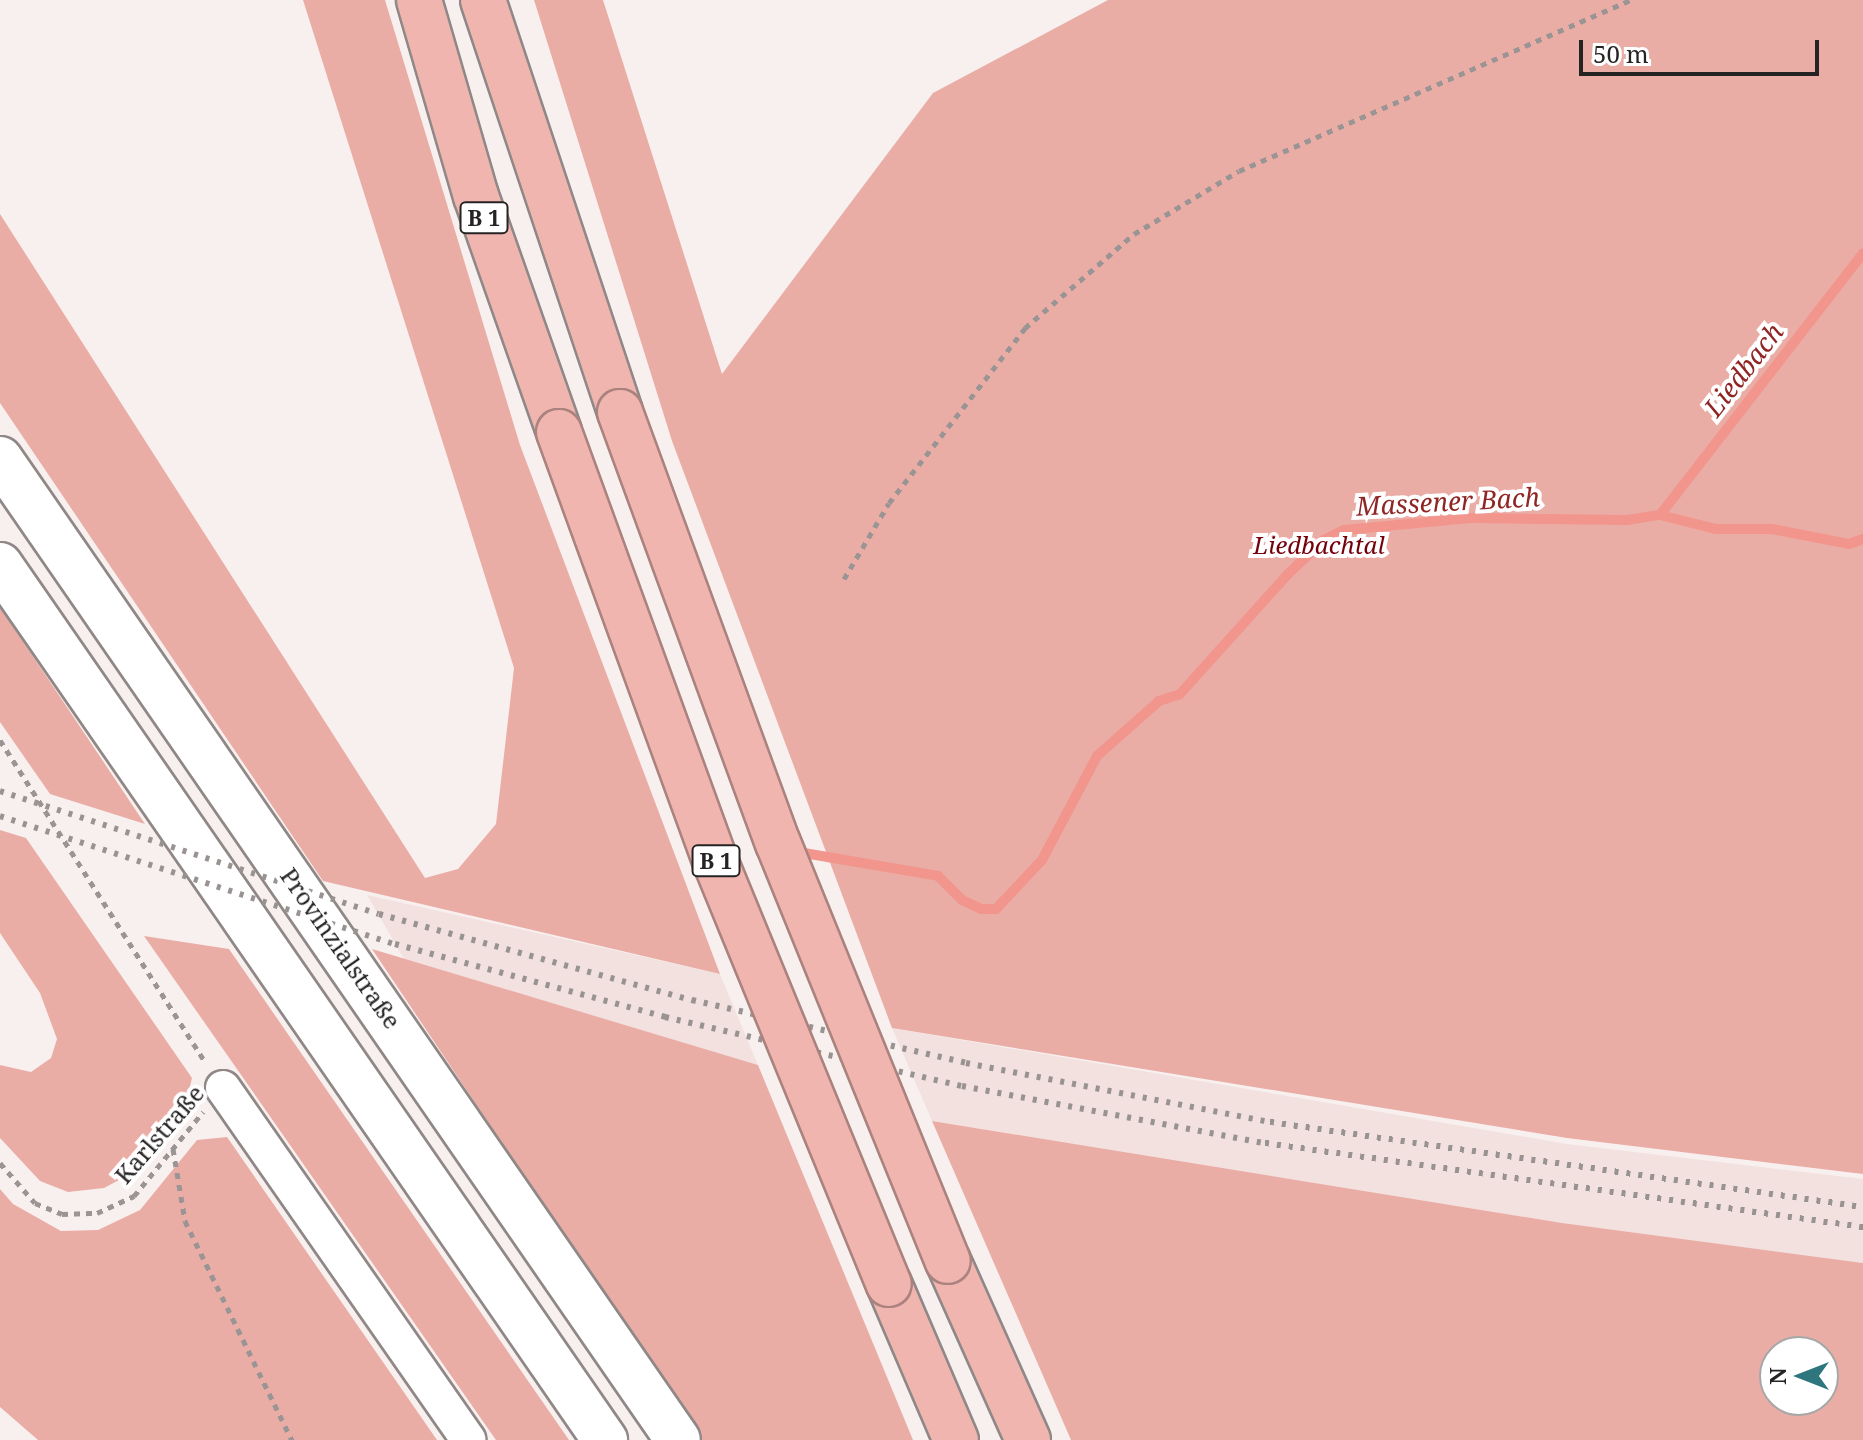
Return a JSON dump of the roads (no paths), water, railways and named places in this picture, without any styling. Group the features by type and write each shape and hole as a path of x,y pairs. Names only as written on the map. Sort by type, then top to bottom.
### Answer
{"highway":[{"name":"B 1","path":"419,0 476,196 716,863 956,1440"},
{"name":"B 1","path":"483,0 620,412 778,843 948,1261 1028,1440"}],"main road":[{"name":"Provinzialstraße","path":"0,459 678,1440"},
{"path":"0,565 605,1440"}],"street":[{"path":"223,1088 469,1440"}],"waterway":[{"name":"Liedbach","path":"1660,515 1863,253"},
{"name":"Massener Bach","path":"804,853 938,876 962,900 981,909 996,909 1042,860 1097,756 1159,701 1180,694 1289,573 1324,540 1344,530 1472,518 1627,520 1660,515 1716,529 1772,529 1849,544 1863,539"}],"railway":[{"path":"0,791 379,914 692,1000 966,1063 1270,1122 1863,1207"},
{"path":"0,816 395,944 665,1017 962,1086 1265,1143 1863,1227"}],"park label":[{"name":"Liedbachtal","path":"1319,545"}]}
